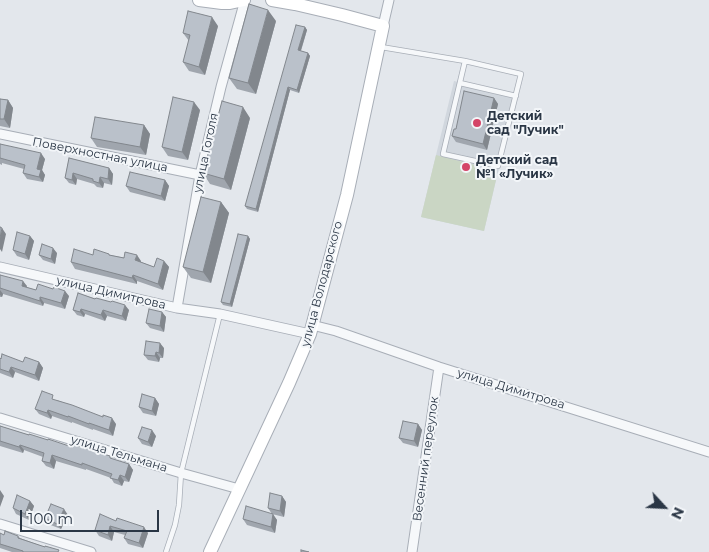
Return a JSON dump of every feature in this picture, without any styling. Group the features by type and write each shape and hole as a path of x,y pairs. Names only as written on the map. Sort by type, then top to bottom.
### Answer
{"street":[{"path":"199,0 222,3 244,0"},
{"name":"улица Гоголя","path":"177,308 200,175 244,0"},
{"path":"272,0 383,26"},
{"name":"улица Володарского","path":"210,552 290,383 311,330 346,195 389,1"},
{"name":"Поверхностная улица","path":"0,134 200,175"},
{"name":"улица Димитрова","path":"0,267 177,308 311,330 336,331 440,367 709,452"},
{"name":"Весенний переулок","path":"412,552 440,367"},
{"name":"улица Тельмана","path":"0,418 239,490"},
{"path":"0,524 91,552"}],"lane":[{"path":"379,46 465,62 521,74 498,166 442,154 465,62"},
{"path":"460,83 516,96"},
{"path":"166,552 179,505 181,473 220,314"}],"shaded area":[{"name":"Детский сад №1 «Лучик»","path":"454,81 516,96 484,231 421,217"}],"green space":[{"path":"436,155 475,165 479,168 479,175 496,180 484,231 421,217"}],"building":[{"path":"249,4 268,10 248,83 229,78"},
{"path":"188,11 212,17 199,67 183,62 190,35 183,33"},
{"path":"296,25 305,27 298,50 308,53 297,90 288,87 256,209 245,206"},
{"name":"Детский сад \"Лучик\"","path":"464,91 494,98 483,144 452,136 454,129 456,129"},
{"path":"173,97 194,102 182,152 162,147"},
{"path":"0,99 8,100 4,119 0,119"},
{"path":"222,101 243,107 224,179 203,173"},
{"path":"95,117 144,125 140,147 91,138"},
{"path":"0,144 41,153 37,169 41,170 39,177 23,173 25,165 0,158"},
{"path":"69,158 109,168 108,179 100,177 99,183 93,181 93,179 73,173 72,180 65,178"},
{"path":"130,172 165,180 161,196 126,186"},
{"path":"201,197 221,202 203,272 183,267"},
{"path":"17,232 30,236 25,254 13,250"},
{"path":"238,234 248,236 230,304 221,302"},
{"path":"42,244 53,248 51,259 39,255"},
{"path":"74,249 93,255 94,249 124,258 125,252 137,255 135,260 154,267 157,258 164,261 158,284 133,275 132,278 71,262"},
{"path":"0,275 23,281 22,286 36,290 38,284 65,291 61,303 40,297 40,301 0,288"},
{"path":"78,293 95,299 125,305 122,316 103,310 101,315 81,309 80,312 73,310"},
{"path":"149,309 162,312 160,326 146,323"},
{"path":"146,341 160,343 159,353 156,352 155,356 144,355"},
{"path":"2,354 23,362 25,357 39,362 35,375 11,367 9,372 0,369"},
{"path":"42,391 53,395 52,399 103,417 103,415 112,418 109,430 48,410 47,413 35,409"},
{"path":"142,394 155,398 152,411 139,407"},
{"path":"403,421 418,424 414,441 399,438"},
{"path":"0,426 72,447 72,444 110,456 110,458 129,464 125,477 120,475 118,480 110,478 112,474 52,455 50,463 42,461 44,453 0,441"},
{"path":"142,427 152,430 148,442 138,438"},
{"path":"270,493 282,496 280,511 268,508"},
{"path":"17,495 30,501 25,514 13,508"},
{"path":"51,504 64,509 57,524 45,518"},
{"path":"246,506 273,514 271,527 243,519"},
{"path":"100,514 116,521 117,518 144,527 139,543 124,538 127,531 110,526 108,535 95,530"},
{"path":"5,531 18,536 18,538 59,550 58,552 23,552 0,544 0,533 4,535"}],"place":[{"name":"Детский сад \"Лучик\"","path":"477,123"},
{"name":"Детский сад №1 «Лучик»","path":"466,167"}]}
